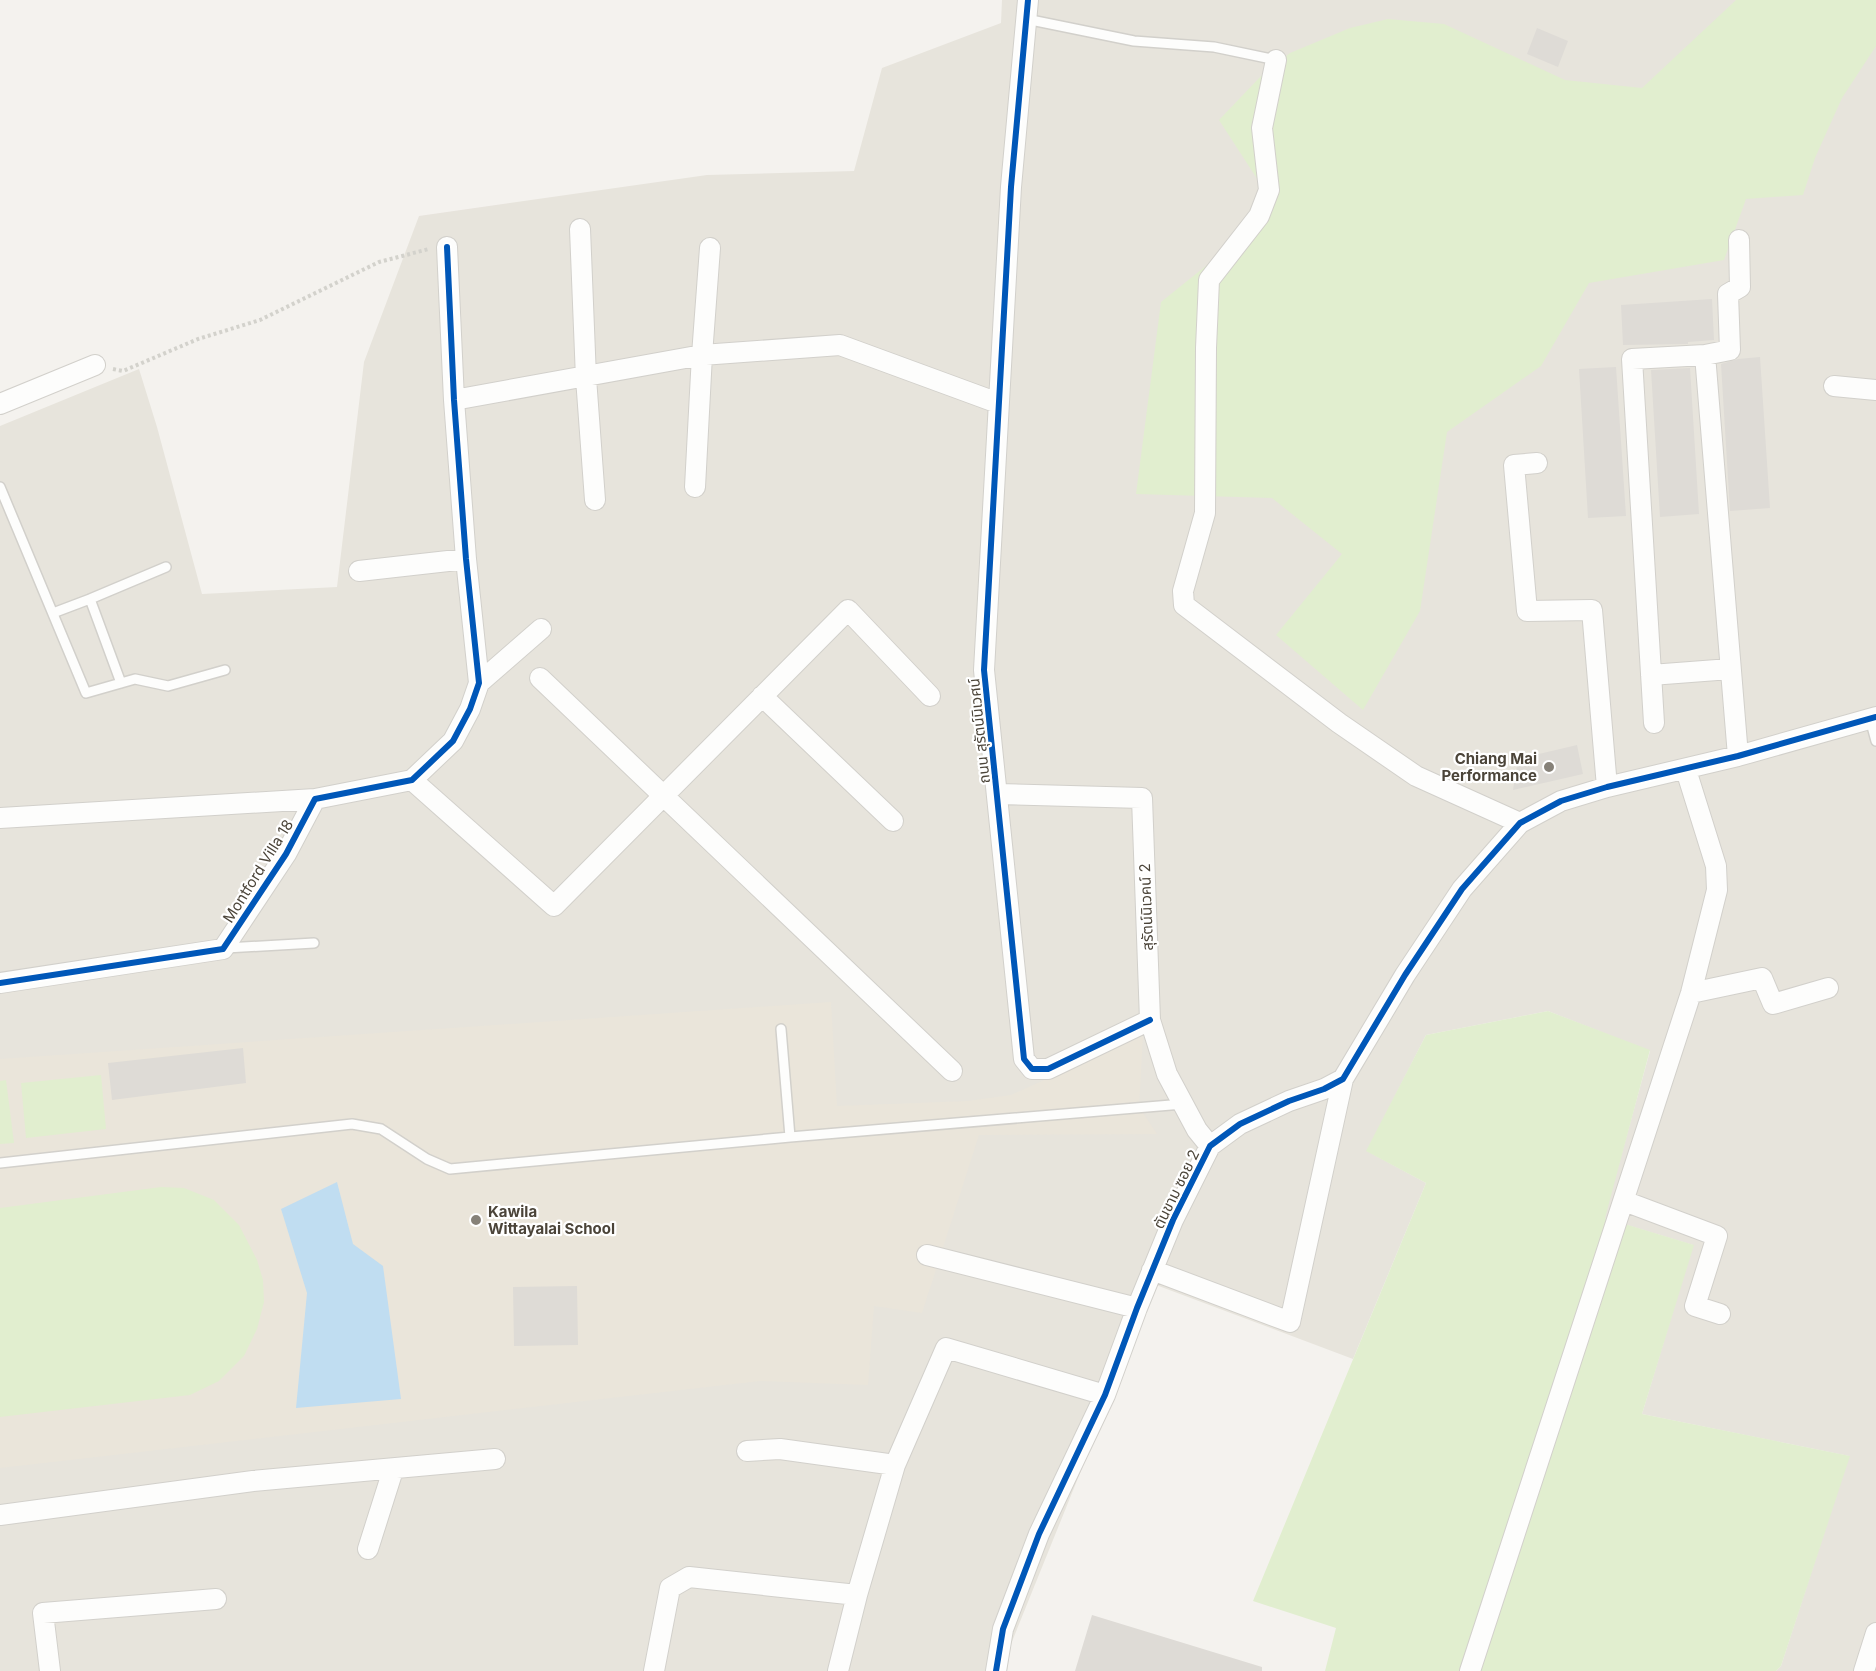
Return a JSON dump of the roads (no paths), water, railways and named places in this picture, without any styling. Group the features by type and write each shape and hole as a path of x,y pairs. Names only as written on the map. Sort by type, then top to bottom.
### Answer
{"street":[{"name":"ถนน สุรัตน์นิเวศน์","path":"1027,10 1011,187 984,670 1024,1059 1032,1069 1048,1069 1150,1020"},
{"path":"1276,60 1262,128 1269,190 1259,216 1209,280 1206,348 1205,513 1183,591 1184,605 1339,723 1416,776 1520,823"},
{"path":"580,229 586,378 595,500"},
{"path":"1654,723 1632,359 1704,355 1730,350 1728,294 1740,287 1739,240"},
{"path":"0,818 315,799 412,780 453,741 470,709 479,682 466,559 454,400 447,247"},
{"path":"695,488 710,248"},
{"path":"454,400 702,356 840,345 998,403"},
{"path":"1704,355 1738,756"},
{"path":"0,404 95,365"},
{"path":"1834,386 1876,390"},
{"path":"1538,463 1514,465 1527,611 1592,610 1607,787"},
{"path":"359,572 466,559"},
{"path":"412,780 554,906 848,610 930,696"},
{"path":"479,682 541,629"},
{"path":"1651,675 1730,669"},
{"path":"540,678 952,1071"},
{"path":"762,696 893,821"},
{"path":"1152,1270 1290,1322 1343,1079 1405,975 1462,889 1520,823 1561,801 1607,787 1686,770 1873,718"},
{"path":"1470,1671 1691,993 1717,890 1716,866 1686,770"},
{"name":"สุรัตน์นิเวคน์ 2","path":"998,794 1142,798 1150,1020 1167,1074 1197,1130 1210,1146"},
{"name":"Montford Villa 18","path":"223,949 286,854 315,799"},
{"path":"0,983 223,949"},
{"path":"1691,993 1762,978 1773,1004 1828,988"},
{"name":"ตันขาม ซอย 2","path":"996,1671 1003,1629 1039,1534 1105,1395 1173,1220 1210,1146 1240,1124 1343,1079"},
{"path":"1623,1201 1717,1236 1695,1306 1719,1314"},
{"path":"927,1254 1137,1308"},
{"path":"838,1671 857,1595 895,1465 946,1348 1105,1395"},
{"path":"747,1450 780,1449 895,1465"},
{"path":"0,1515 253,1481 495,1459"},
{"path":"368,1549 393,1470"},
{"path":"654,1671 670,1588 689,1576 857,1595"},
{"path":"50,1671 43,1613 216,1599"},
{"path":"1864,1671 1876,1633"}],"lane":[{"path":"1027,10 1134,41 1214,47 1276,60"},
{"path":"0,487 86,693 135,679 168,686 225,670"},
{"path":"53,613 166,567"},
{"path":"90,599 121,683"},
{"path":"1873,718 1876,741"},
{"path":"223,949 314,943"},
{"path":"781,1029 790,1137"},
{"path":"0,1163 352,1124 381,1128 427,1159 450,1169 790,1137 1183,1104"}],"water":[{"path":"337,1182 353,1244 383,1266 401,1399 296,1408 307,1293 281,1209"}],"place":[{"name":"Chiang Mai Performance","path":"1549,767"},
{"name":"Kawila Wittayalai School","path":"476,1220"}]}
